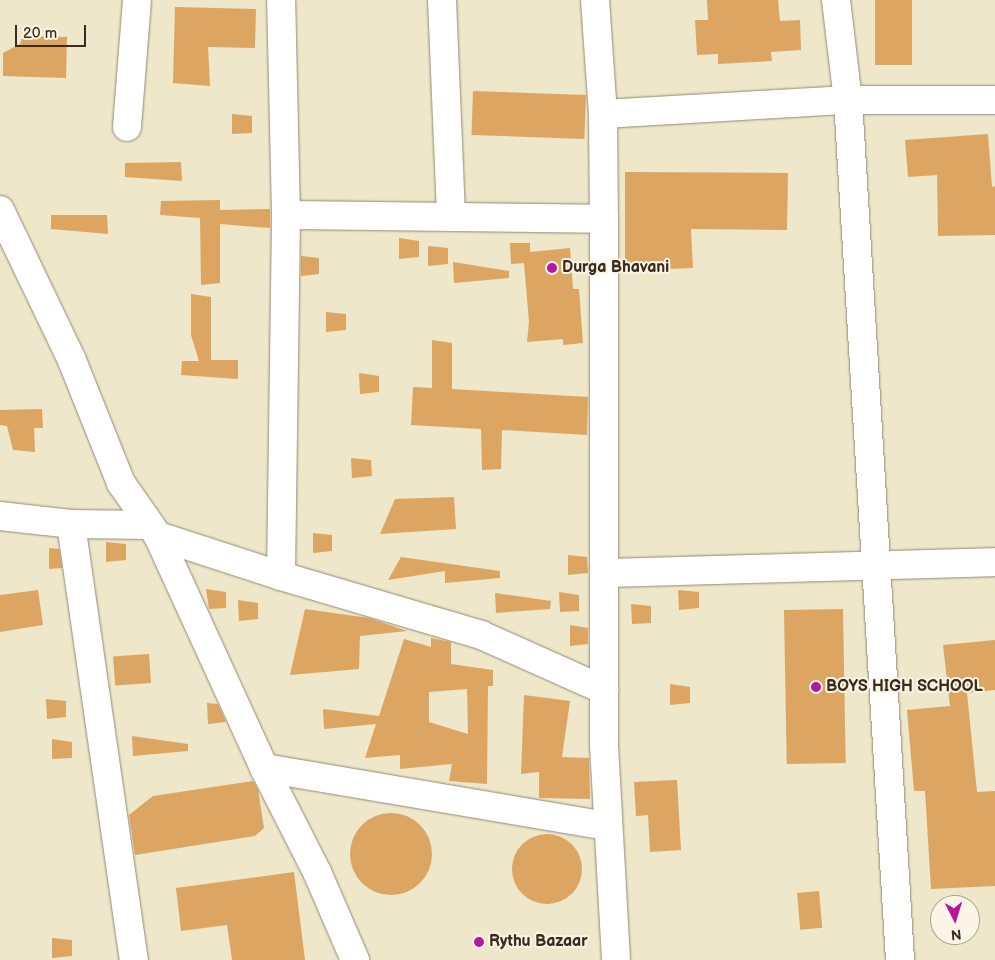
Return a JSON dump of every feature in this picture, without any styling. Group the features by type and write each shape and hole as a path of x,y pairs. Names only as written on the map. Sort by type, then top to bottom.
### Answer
{"street":[{"path":"128,127 137,0"},
{"path":"281,0 286,215 281,576"},
{"path":"442,0 451,218"},
{"path":"595,0 603,114 606,826 616,960"},
{"path":"836,0 848,100 900,960"},
{"path":"603,114 848,100 995,100"},
{"path":"0,210 70,358 121,483 154,531 264,768 317,872 355,960"},
{"path":"286,215 604,219"},
{"path":"0,516 154,531 281,576 481,635 604,690"},
{"path":"71,524 134,960"},
{"path":"604,573 876,567 995,562"},
{"path":"264,768 606,826"}],"building":[{"path":"707,0 778,0 780,21 800,20 801,50 771,52 772,61 718,64 718,54 697,55 695,20 708,20"},
{"path":"875,0 912,0 912,65 875,65"},
{"path":"175,7 256,9 255,48 208,47 210,86 173,83"},
{"path":"23,36 67,37 66,78 3,76 3,53 20,44"},
{"path":"473,91 586,95 584,139 471,135"},
{"path":"232,114 252,116 252,133 232,134"},
{"path":"988,134 992,187 995,186 995,235 938,236 937,175 908,177 905,140"},
{"path":"181,162 182,181 125,177 125,163"},
{"path":"625,172 788,173 787,230 691,229 693,268 625,271"},
{"path":"220,200 220,210 270,209 270,228 220,224 220,283 201,285 200,218 160,215 161,201"},
{"path":"51,215 107,215 108,234 51,229"},
{"path":"399,238 419,241 419,257 399,259"},
{"path":"510,243 530,243 530,252 570,248 573,289 579,289 583,343 563,345 563,339 527,342 529,322 524,263 511,264"},
{"path":"428,246 448,248 448,264 428,266"},
{"path":"301,256 319,258 319,274 301,276"},
{"path":"453,262 509,271 509,278 454,283"},
{"path":"191,294 211,297 211,360 238,360 238,379 181,375 182,361 199,361 191,335"},
{"path":"326,312 346,314 346,330 326,332"},
{"path":"432,340 452,343 452,389 588,397 587,435 502,430 501,469 482,470 481,429 411,425 413,387 432,388"},
{"path":"359,373 379,376 379,392 360,394"},
{"path":"42,409 43,428 34,428 35,452 13,450 7,426 0,425 0,410"},
{"path":"351,458 371,460 372,476 352,478"},
{"path":"454,497 456,529 380,534 395,499"},
{"path":"313,533 332,535 332,551 313,553"},
{"path":"106,542 126,544 126,560 106,562"},
{"path":"49,548 59,549 62,568 49,569"},
{"path":"568,555 587,557 588,573 568,575"},
{"path":"401,557 500,571 500,578 445,583 445,571 388,580"},
{"path":"206,589 226,592 226,608 209,609"},
{"path":"38,590 43,625 0,632 0,595"},
{"path":"678,590 699,592 699,608 679,610"},
{"path":"559,592 579,595 579,611 560,612"},
{"path":"495,593 551,601 550,609 496,613"},
{"path":"238,600 258,603 258,619 239,621"},
{"path":"631,604 651,606 651,623 632,624"},
{"path":"305,609 369,618 407,631 360,636 359,669 290,675"},
{"name":"BOYS HIGH SCHOOL","path":"843,609 846,763 787,764 784,610"},
{"path":"570,625 588,628 588,644 570,646"},
{"path":"431,638 451,642 451,664 493,670 493,686 488,686 487,784 449,781 452,764 400,769 400,755 365,758 376,724 324,729 323,709 379,716 404,639 431,647","holes":["467,689 468,734 429,722 429,692"]},
{"path":"995,640 995,690 967,693 977,792 995,791 995,886 931,889 925,791 914,791 907,710 950,706 943,645"},
{"path":"149,654 151,683 115,685 113,657"},
{"path":"670,684 690,687 690,703 670,705"},
{"path":"524,695 570,701 562,757 589,758 590,799 539,798 539,772 521,774"},
{"path":"46,699 66,701 66,717 47,719"},
{"path":"207,703 218,704 226,722 208,724"},
{"path":"132,736 188,744 188,751 133,756"},
{"path":"52,739 72,742 72,758 52,759"},
{"path":"677,780 681,850 650,852 648,815 636,816 634,782"},
{"path":"253,781 258,790 264,828 255,836 135,855 129,815 153,796"},
{"path":"391,813 407,816 420,825 429,838 432,854 429,870 420,883 407,892 391,895 375,892 362,883 353,870 350,854 353,838 362,825 375,816"},
{"path":"547,834 560,837 572,844 579,856 582,869 579,882 572,894 560,901 547,904 534,901 522,894 515,882 512,869 515,856 522,844 534,837"},
{"path":"294,872 305,960 232,960 227,925 181,931 176,888"},
{"path":"819,891 822,928 800,930 797,893"},
{"path":"52,938 72,940 72,956 52,958"}],"place":[{"name":"Durga Bhavani","path":"552,268"},
{"name":"BOYS HIGH SCHOOL","path":"816,687"},
{"name":"Rythu Bazaar","path":"479,942"}]}
